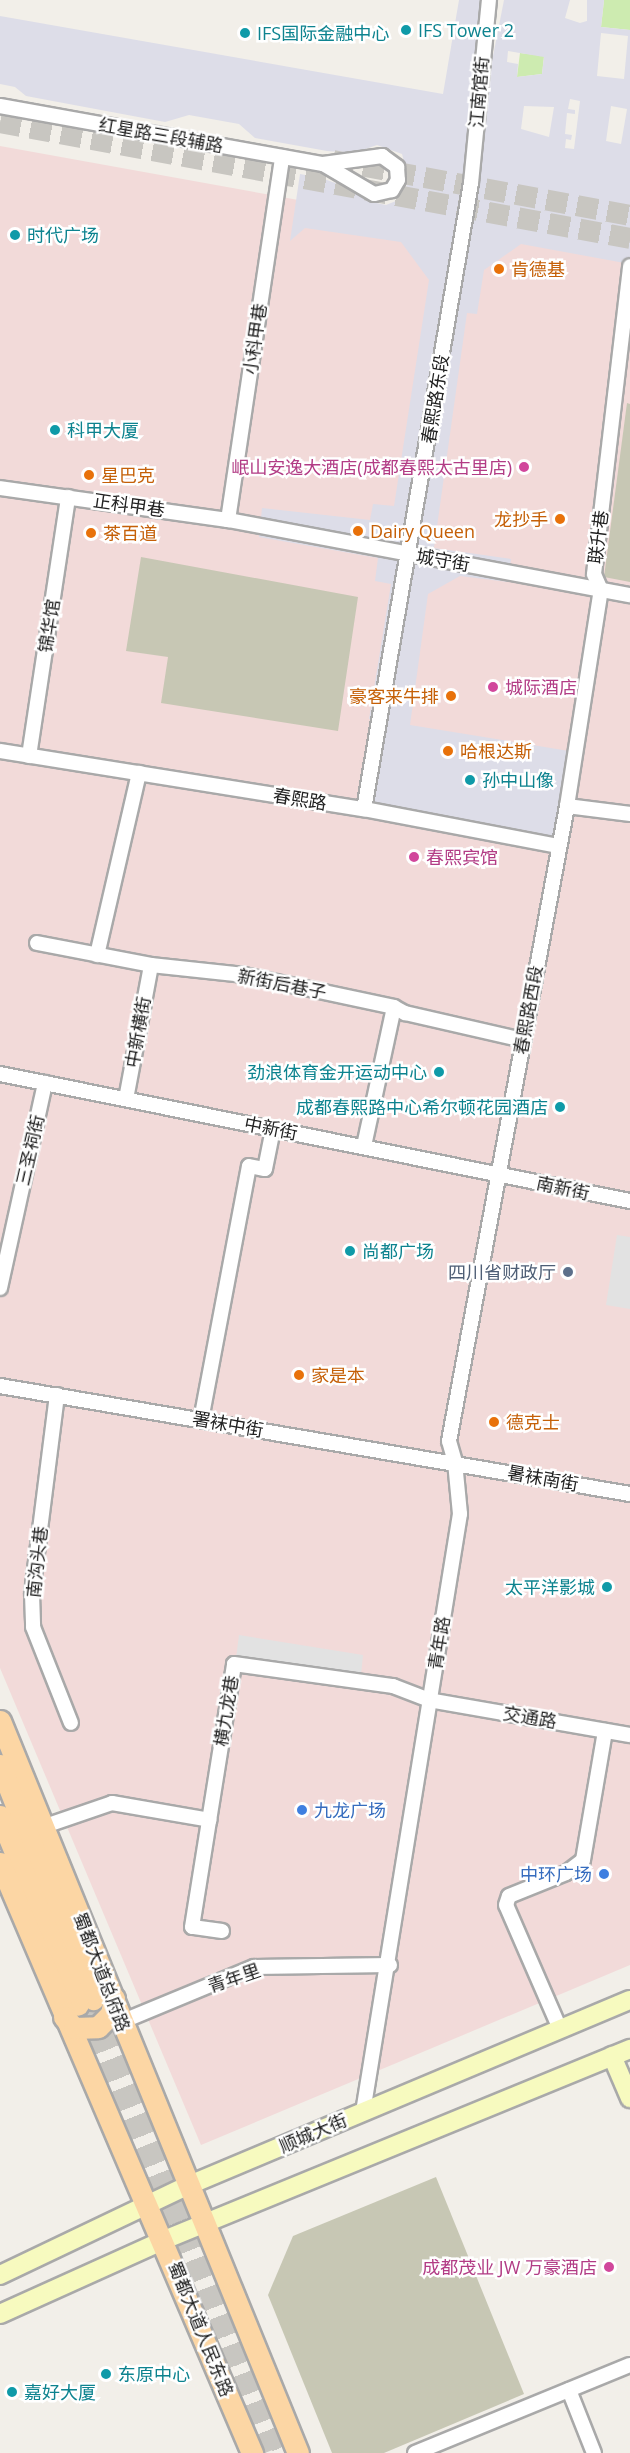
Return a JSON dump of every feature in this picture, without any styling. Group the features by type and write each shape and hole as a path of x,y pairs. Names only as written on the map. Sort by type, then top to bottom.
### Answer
{"main road":[{"name":"蜀都大道总府路","path":"0,1721 45,1826 87,2004"},
{"name":"蜀都大道总府路","path":"0,1765 87,2004 148,2205"},
{"name":"蜀都大道总府路","path":"0,1816 87,2004"},
{"name":"蜀都大道总府路","path":"0,1863 87,2004 121,2022 203,2224"},
{"name":"顺城大街","path":"0,2275 187,2187 630,2000"},
{"path":"0,2314 164,2240 630,2049"},
{"path":"612,2056 630,2098"},
{"name":"蜀都大道人民东路","path":"148,2205 252,2453"},
{"path":"203,2224 298,2453"}],"street":[{"name":"江南馆街","path":"471,183 489,0"},
{"name":"红星路三段辅路","path":"0,106 323,164 382,156 398,167 398,180 392,190 374,194 323,164"},
{"name":"小科甲巷","path":"228,520 282,157"},
{"name":"春熙路东段","path":"364,809 471,183"},
{"name":"联升巷","path":"567,806 601,590 594,574 630,266"},
{"name":"正科甲巷","path":"0,488 257,525"},
{"name":"锦华馆","path":"29,756 68,497"},
{"name":"城守街","path":"257,525 630,595"},
{"name":"春熙路","path":"0,751 364,809 558,846"},
{"path":"97,955 139,773"},
{"path":"558,846 567,806 630,814"},
{"name":"春熙路西段","path":"497,1174 558,846"},
{"name":"新街后巷子","path":"37,943 151,965 244,975 394,1006 405,1013 523,1040"},
{"name":"中新横街","path":"126,1099 151,965"},
{"path":"364,1146 394,1006"},
{"name":"中新街","path":"0,1074 497,1174"},
{"name":"三圣祠街","path":"0,1288 45,1083"},
{"path":"201,1420 249,1166 265,1170 273,1129"},
{"name":"南新街","path":"497,1174 630,1201"},
{"name":"青年路","path":"363,2112 390,1965 429,1700 460,1514 455,1462 449,1441 497,1174"},
{"name":"署袜中街","path":"0,1386 455,1462"},
{"name":"南沟头巷","path":"57,1395 32,1594 33,1627 71,1723"},
{"name":"暑袜南街","path":"455,1462 630,1494"},
{"name":"横九龙巷","path":"222,1931 192,1926 234,1664 393,1686 429,1700"},
{"name":"交通路","path":"429,1700 630,1735"},
{"path":"560,2029 506,1905 509,1896 566,1873 583,1860 605,1731"},
{"path":"45,1826 112,1803 210,1820"},
{"name":"青年里","path":"121,2022 254,1967 390,1965"},
{"path":"415,2453 630,2365"},
{"path":"569,2391 594,2453"}],"shaded area":[{"path":"459,0 496,0 485,55 488,58 493,56 504,0 570,0 565,18 580,23 587,21 587,0 604,0 601,27 630,30 630,264 521,244 484,270 477,314 467,313 434,548 511,559 508,582 460,576 428,594 410,725 575,752 558,846 364,809 379,720 369,719 391,584 375,581 378,558 259,537 262,508 370,520 373,504 394,506 429,280 401,242 305,228 290,241 300,174 347,187 367,201 386,205 401,199 409,180 402,154 377,145 354,153 327,151 255,138 239,124 189,115 165,122 26,96 15,87 0,84 0,16 443,94","holes":["601,33 628,36 624,79 597,76","508,51 544,57 542,74 517,77 518,64 507,62","570,99 580,101 574,149 565,148 566,139 571,140 572,135 565,134 567,113 575,114 575,110 568,109","524,106 554,107 549,137 521,129","611,106 627,109 621,144 606,141"]},
{"path":"0,146 630,260 630,1965 201,2145 0,1668"},
{"path":"627,403 630,404 630,582 604,577"},
{"path":"141,557 358,597 338,731 161,703 168,657 126,651"},
{"path":"617,1235 630,1237 630,1309 606,1305"},
{"path":"239,1635 363,1655 361,1675 236,1658"},
{"path":"436,2177 524,2394 384,2453 332,2453 268,2295 293,2236"}],"green space":[{"path":"604,0 630,0 630,30 601,27"},
{"path":"520,53 544,56 542,74 517,77"}],"tunnel":[{"path":"0,122 630,238"},
{"path":"333,160 630,215"},
{"path":"93,1999 285,2453"},
{"path":"78,2005 265,2453"}],"place":[{"name":"IFS Tower 2","path":"406,30"},
{"name":"IFS国际金融中心","path":"245,33"},
{"name":"时代广场","path":"15,235"},
{"name":"肯德基","path":"499,269"},
{"name":"科甲大厦","path":"55,430"},
{"name":"岷山安逸大酒店(成都春熙太古里店)","path":"524,467"},
{"name":"星巴克","path":"89,475"},
{"name":"龙抄手","path":"560,519"},
{"name":"Dairy Queen","path":"358,531"},
{"name":"茶百道","path":"91,533"},
{"name":"城际酒店","path":"493,687"},
{"name":"豪客来牛排","path":"451,696"},
{"name":"哈根达斯","path":"448,751"},
{"name":"孙中山像","path":"470,780"},
{"name":"春熙宾馆","path":"414,857"},
{"name":"劲浪体育金开运动中心","path":"439,1072"},
{"name":"成都春熙路中心希尔顿花园酒店","path":"560,1107"},
{"name":"尚都广场","path":"350,1251"},
{"name":"四川省财政厅","path":"568,1272"},
{"name":"家是本","path":"299,1375"},
{"name":"德克士","path":"494,1422"},
{"name":"太平洋影城","path":"607,1587"},
{"name":"九龙广场","path":"302,1810"},
{"name":"中环广场","path":"604,1874"},
{"name":"成都茂业 JW 万豪酒店","path":"609,2267"},
{"name":"东原中心","path":"106,2374"},
{"name":"嘉好大厦","path":"12,2392"}]}
